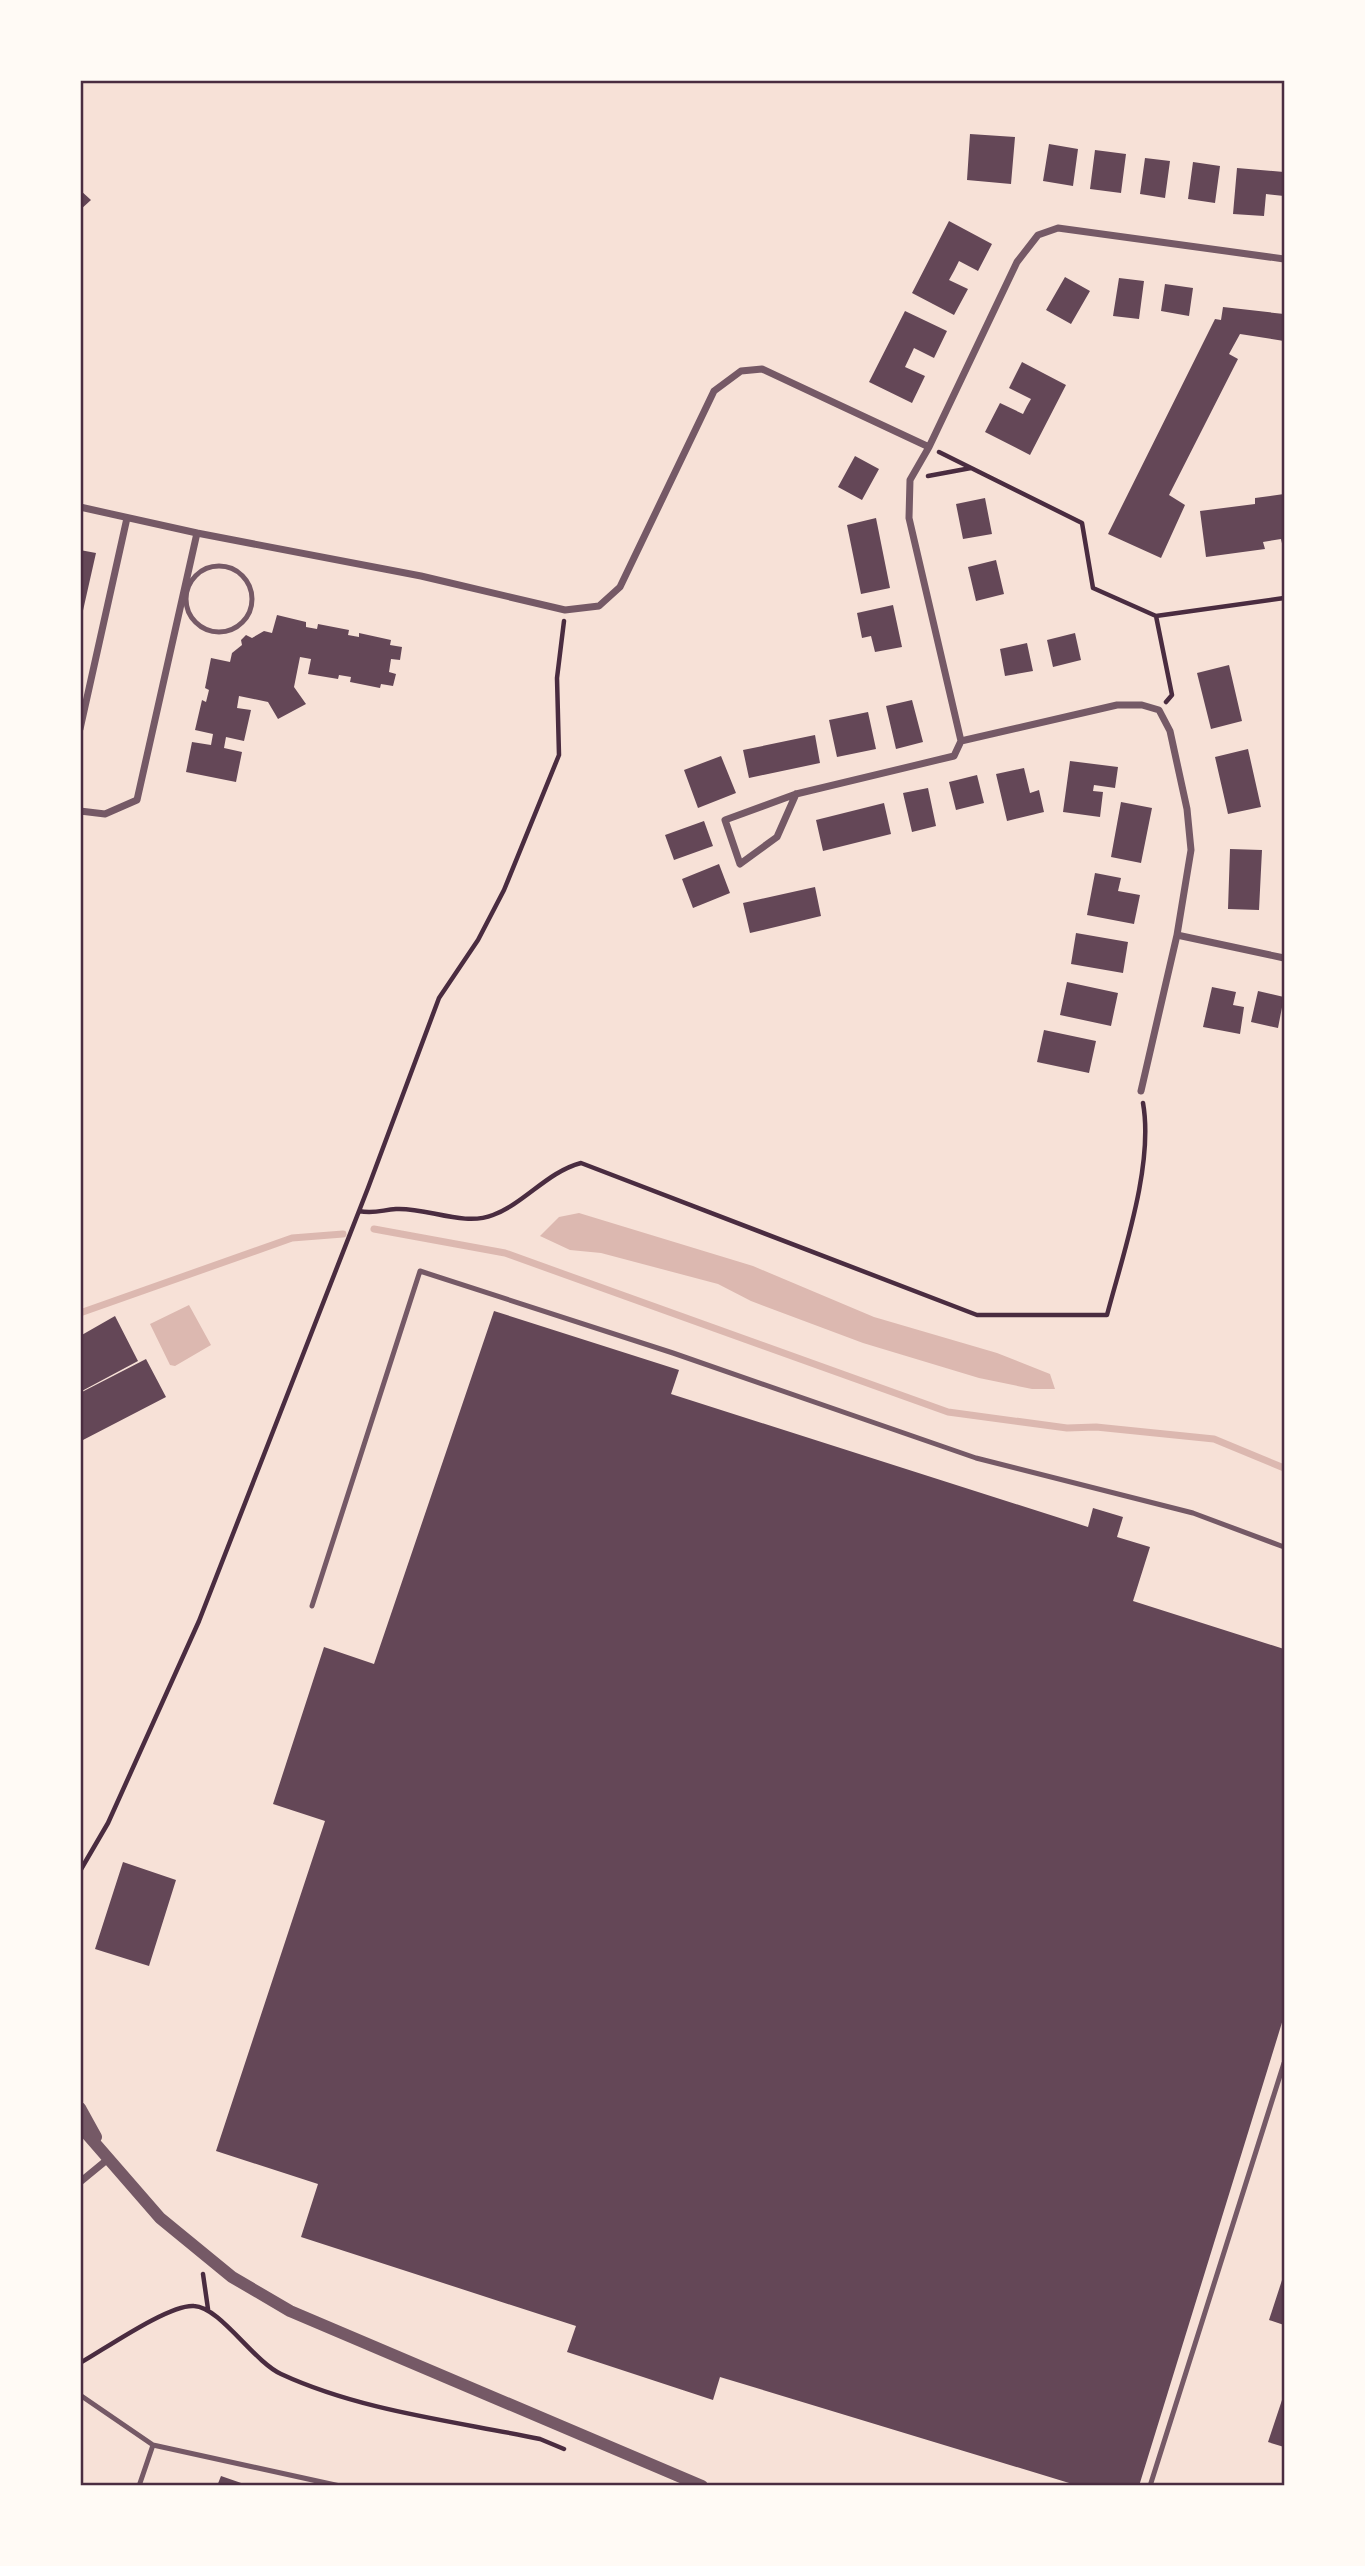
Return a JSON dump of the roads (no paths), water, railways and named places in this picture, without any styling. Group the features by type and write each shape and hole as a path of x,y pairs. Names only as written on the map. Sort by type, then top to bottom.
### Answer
{"street":[{"path":"796,794 777,837 740,864 724,820 796,794 954,756 961,741 909,518 910,480 929,447 1017,262 1038,235 1058,228 1284,259"},
{"path":"80,507 197,533 421,576 565,610 599,606 620,587 713,391 741,371 762,369 929,447"},
{"path":"80,729 127,518"},
{"path":"80,811 105,814 138,800 187,590 197,533"},
{"path":"961,741 1117,705 1142,705 1159,710 1170,731 1187,809 1191,850 1177,935 1141,1091"},
{"path":"1177,935 1284,958"},
{"path":"80,2108 108,2159"},
{"path":"80,2126 160,2218 232,2277 289,2311 702,2486"},
{"path":"80,2182 108,2159"}],"lane":[{"path":"223,566 238,571 249,583 253,599 249,615 239,627 224,633 208,631 194,622 187,608 187,590 194,577 207,568 223,566"},
{"path":"312,1606 420,1271 673,1353 976,1458 1193,1513 1284,1547"},
{"path":"1150,2486 1284,2063"},
{"path":"80,2395 153,2445 340,2486"},
{"path":"139,2486 153,2445"}],"waterway":[{"path":"374,1229 505,1253 948,1412 1067,1428 1096,1427 1214,1439 1284,1468"},
{"path":"80,1313 292,1238 343,1234"}]}
